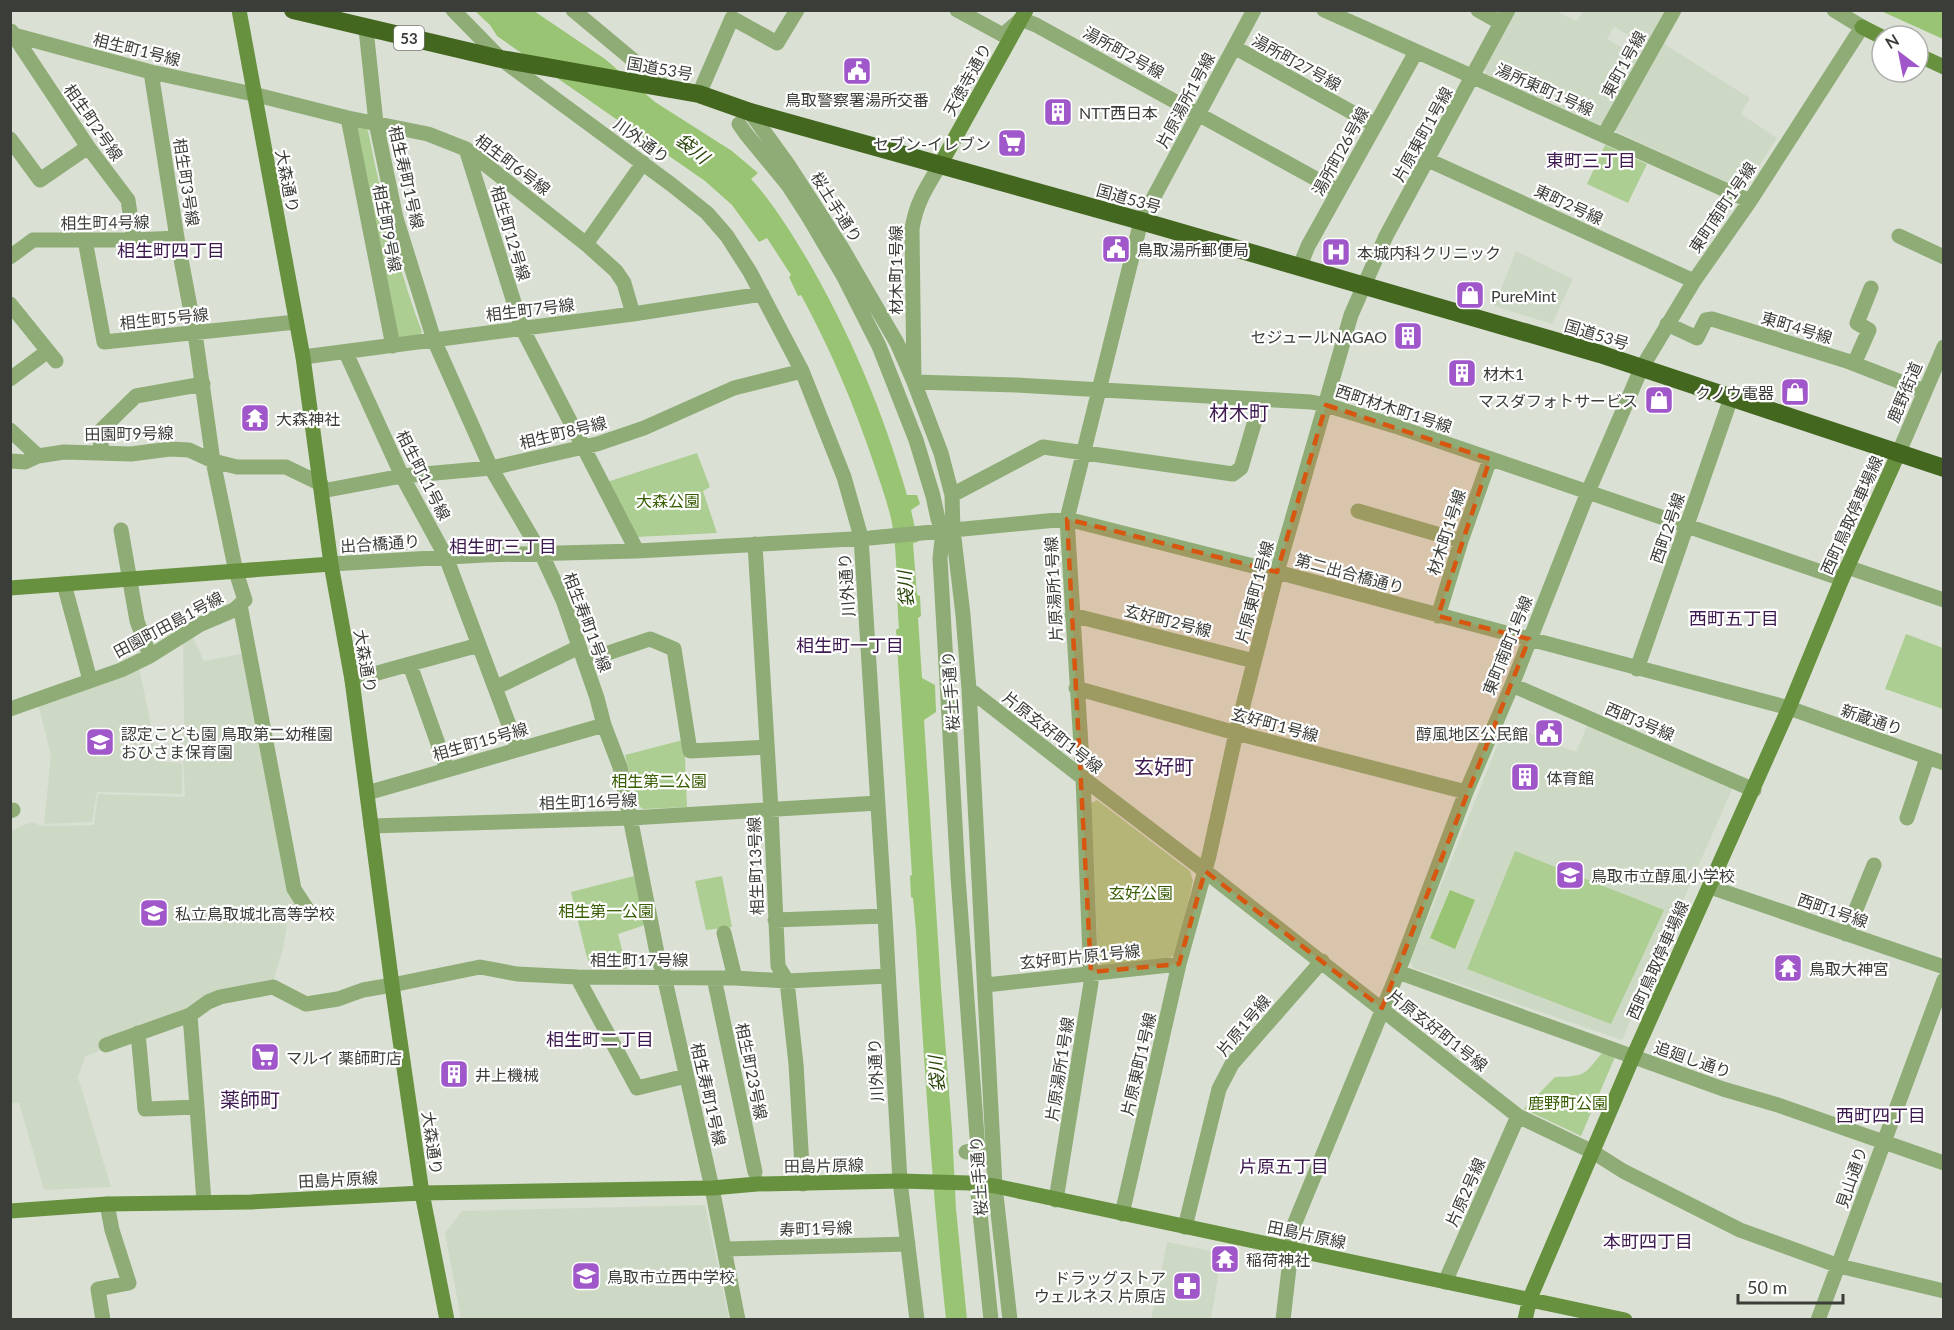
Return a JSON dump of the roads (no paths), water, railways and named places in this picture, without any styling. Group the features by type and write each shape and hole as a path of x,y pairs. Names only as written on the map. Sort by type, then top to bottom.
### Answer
{"highway":[{"name":"国道53号","path":"293,10 501,59 699,94 745,118 940,165 1600,354 1944,468"}],"main road":[{"name":"大森通り","path":"239,10 303,357 331,564 352,680 422,1193 447,1320"},
{"name":"天徳寺通り","path":"940,165 1023,15"},
{"path":"1862,27 1870,31"},
{"path":"1930,61 1944,67"},
{"name":"西町鳥取停車場線","path":"1525,1320 1530,1298 1633,1057 1754,790 1844,573 1899,452"},
{"name":"出合橋通り","path":"10,588 331,564"},
{"name":"田島片原線","path":"10,1212 107,1204 262,1201 422,1193 712,1188 757,1184 900,1181 973,1184 995,1186 1625,1320"}],"street":[{"name":"川外通り","path":"453,10 501,59 707,213 727,236 750,272 802,371 844,477 865,538 900,1181 917,1320"},
{"path":"573,10 669,90"},
{"path":"699,94 732,18 777,43 796,10"},
{"path":"957,10 1003,35 1023,15"},
{"name":"片原湯所1号線","path":"1056,1200 1091,983 1083,778 1067,519 1141,221 1254,10"},
{"name":"湯所東町1号線","path":"1324,10 1750,201"},
{"path":"1479,10 1505,17"},
{"name":"東町1号線","path":"1604,135 1674,10"},
{"path":"1834,10 1862,27"},
{"name":"湯所町2号線","path":"1023,15 1036,25 1338,191"},
{"name":"片原東町1号線","path":"1122,1214 1179,964 1205,871 1254,661 1277,572 1351,315 1386,236 1505,17"},
{"name":"東町南町1号線","path":"1283,1320 1294,1225 1398,972 1466,792 1512,685 1588,492 1641,369 1694,281 1750,201 1862,27"},
{"name":"相生寿町1号線","path":"366,29 376,123 396,218 434,340 491,468 542,555 563,600 620,767 657,953 712,1188 738,1320"},
{"name":"相生町1号線","path":"12,33 151,72 253,94"},
{"name":"相生町2号線","path":"12,33 88,147 128,200 134,240"},
{"name":"湯所町27号線","path":"1234,48 1376,124"},
{"name":"湯所町26号線","path":"1299,268 1308,246 1416,52"},
{"name":"相生町3号線","path":"151,72 177,238 195,333 213,460 237,572"},
{"name":"相生町6号線","path":"253,94 348,118 428,134 466,149 586,244 621,277 633,314"},
{"name":"相生町9号線","path":"348,118 393,346"},
{"path":"745,118 746,134 788,185 844,277 892,365 942,531 940,558 975,990 978,1150 966,1152"},
{"name":"桜土手通り","path":"745,118 789,166 842,248 897,343 915,382 941,453 952,495 942,531 963,615 969,689 975,990 1010,1320"},
{"path":"10,139 40,180 88,147"},
{"name":"相生町12号線","path":"466,149 522,327 636,552"},
{"name":"東町2号線","path":"1428,160 1694,281"},
{"path":"586,244 643,163"},
{"name":"材木町1号線","path":"915,382 912,230 915,211 922,193 940,165"},
{"path":"1899,236 1944,257"},
{"name":"相生町4号線","path":"10,256 33,240 177,238"},
{"name":"相生町5号線","path":"85,240 104,342 296,322"},
{"path":"1854,364 1869,330 1857,323 1871,288"},
{"name":"相生町7号線","path":"303,357 633,314 762,294"},
{"path":"10,304 52,356 10,379"},
{"name":"東町4号線","path":"1667,324 1696,338 1706,320 1712,319 1854,364 1924,391"},
{"name":"鹿野街道","path":"1899,452 1944,347"},
{"name":"相生町11号線","path":"346,352 402,476 446,557 518,749"},
{"name":"相生町8号線","path":"321,488 402,476 491,468 583,448 644,428 734,388 802,371"},
{"name":"西町材木町1号線","path":"915,382 1016,385 1326,405 1395,426 1686,526 1844,573"},
{"path":"103,453 98,433 136,396 203,384"},
{"name":"西町2号線","path":"1637,669 1731,398"},
{"path":"952,495 1043,447 1233,474 1241,468 1261,400"},
{"path":"10,430 38,456"},
{"name":"田園町9号線","path":"10,461 25,462 38,456 64,452 131,454 170,449 189,450 237,467 286,467 321,488"},
{"name":"材木町1号線","path":"1438,616 1490,459"},
{"path":"1358,511 1461,541"},
{"name":"第二出合橋通り","path":"865,538 1067,519 1277,572 1789,708"},
{"path":"121,530 136,621 150,656"},
{"name":"出合橋通り","path":"331,564 484,555 636,552 865,538"},
{"name":"相生町13号線","path":"755,544 778,966 787,981 796,1064 803,1184"},
{"name":"田園町田島1号線","path":"10,709 121,670 150,656 201,624 240,605 245,600 237,572"},
{"path":"1844,573 1944,600"},
{"path":"64,584 90,680"},
{"path":"240,605 294,889 307,909"},
{"name":"玄好町2号線","path":"1072,615 1254,661"},
{"path":"495,688 581,654 650,639 674,649 690,751 767,747"},
{"path":"352,680 479,645"},
{"path":"410,665 447,770"},
{"name":"西町3号線","path":"1512,685 1754,790"},
{"name":"玄好町1号線","path":"1076,688 1236,733 1466,792"},
{"name":"片原玄好町1号線","path":"969,689 1322,961 1518,1116 1593,1152 1623,1171 1740,1230 1839,1266 1944,1291"},
{"name":"新蔵通り","path":"1789,708 1944,763"},
{"name":"相生町15号線","path":"367,794 604,724"},
{"path":"1907,818 1927,758"},
{"name":"相生町16号線","path":"371,826 631,818 878,803"},
{"path":"1846,934 1874,865"},
{"name":"西町1号線","path":"1710,887 1944,967"},
{"path":"775,920 885,916"},
{"path":"724,933 735,978"},
{"name":"片原1号線","path":"1185,1227 1219,1089 1232,1064 1322,961"},
{"name":"玄好町片原1号線","path":"975,990 1091,972 1179,964"},
{"name":"相生町17号線","path":"106,1045 190,1015 208,1002 220,997 273,987 306,1004 338,999 363,990 480,968 517,974 577,977 664,976 787,981 888,976"},
{"name":"追廻し通り","path":"1398,972 1633,1057 1944,1163"},
{"path":"577,977 637,1088 686,1076"},
{"name":"相生町23号線","path":"714,978 755,1172"},
{"name":"見山通り","path":"1818,1320 1944,980"},
{"path":"190,1015 204,1202"},
{"path":"138,1033 145,1109 197,1107"},
{"name":"片原2号線","path":"1445,1282 1518,1116"},
{"path":"973,1184 991,1320"},
{"path":"103,1320 98,1288 129,1282 112,1230 107,1204"},
{"name":"寿町1号線","path":"724,1248 908,1244"}],"water":[{"name":"袋川","path":"475,11 534,11 605,59 655,102 732,151 758,173 751,179 773,206 804,254 850,342 876,402 907,495 917,495 920,504 911,510 918,542 913,543 917,595 920,596 921,616 918,618 922,678 935,685 936,712 924,720 956,1209 967,1319 946,1319 941,1271 916,931 913,898 911,897 910,876 912,875 896,630 899,628 894,536 886,502 859,423 842,379 812,316 801,295 798,296 789,277 791,275 767,238 759,242 732,205 705,181 497,36 490,25"},
{"path":"1881,11 1943,11 1943,39 1930,33 1930,24 1910,24"},
{"path":"1450,890 1475,900 1455,949 1430,938"}],"place":[{"name":"鳥取警察署湯所交番","path":"857,71"},
{"name":"NTT西日本","path":"1058,112"},
{"name":"セブン-イレブン","path":"1012,143"},
{"name":"鳥取湯所郵便局","path":"1116,249"},
{"name":"本城内科クリニック","path":"1336,252"},
{"name":"PureMint","path":"1470,295"},
{"name":"セジュールNAGAO","path":"1408,336"},
{"name":"材木1","path":"1462,373"},
{"name":"クノウ電器","path":"1795,392"},
{"name":"マスダフォトサービス","path":"1659,400"},
{"name":"大森神社","path":"255,418"},
{"name":"醇風地区公民館","path":"1549,733"},
{"name":"認定こども園 鳥取第二幼稚園 おひさま保育園","path":"100,742"},
{"name":"体育館","path":"1525,777"},
{"name":"鳥取市立醇風小学校","path":"1570,875"},
{"name":"私立鳥取城北高等学校","path":"154,913"},
{"name":"鳥取大神宮","path":"1788,968"},
{"name":"マルイ 薬師町店","path":"265,1057"},
{"name":"井上機械","path":"454,1074"},
{"name":"稲荷神社","path":"1225,1259"},
{"name":"鳥取市立西中学校","path":"586,1276"},
{"name":"ドラッグストア ウェルネス 片原店","path":"1187,1286"}],"district":[{"name":"東町三丁目","path":"1591,160"},
{"name":"相生町四丁目","path":"171,250"},
{"name":"材木町","path":"1239,412"},
{"name":"相生町三丁目","path":"503,546"},
{"name":"西町五丁目","path":"1734,618"},
{"name":"相生町一丁目","path":"850,645"},
{"name":"玄好町","path":"1164,766"},
{"name":"相生町二丁目","path":"600,1039"},
{"name":"薬師町","path":"250,1099"},
{"name":"西町四丁目","path":"1881,1115"},
{"name":"片原五丁目","path":"1284,1166"},
{"name":"本町四丁目","path":"1648,1241"}],"park label":[{"name":"大森公園","path":"668,500"},
{"name":"相生第二公園","path":"659,780"},
{"name":"玄好公園","path":"1141,892"},
{"name":"相生第一公園","path":"606,910"},
{"name":"鹿野町公園","path":"1568,1102"}]}
